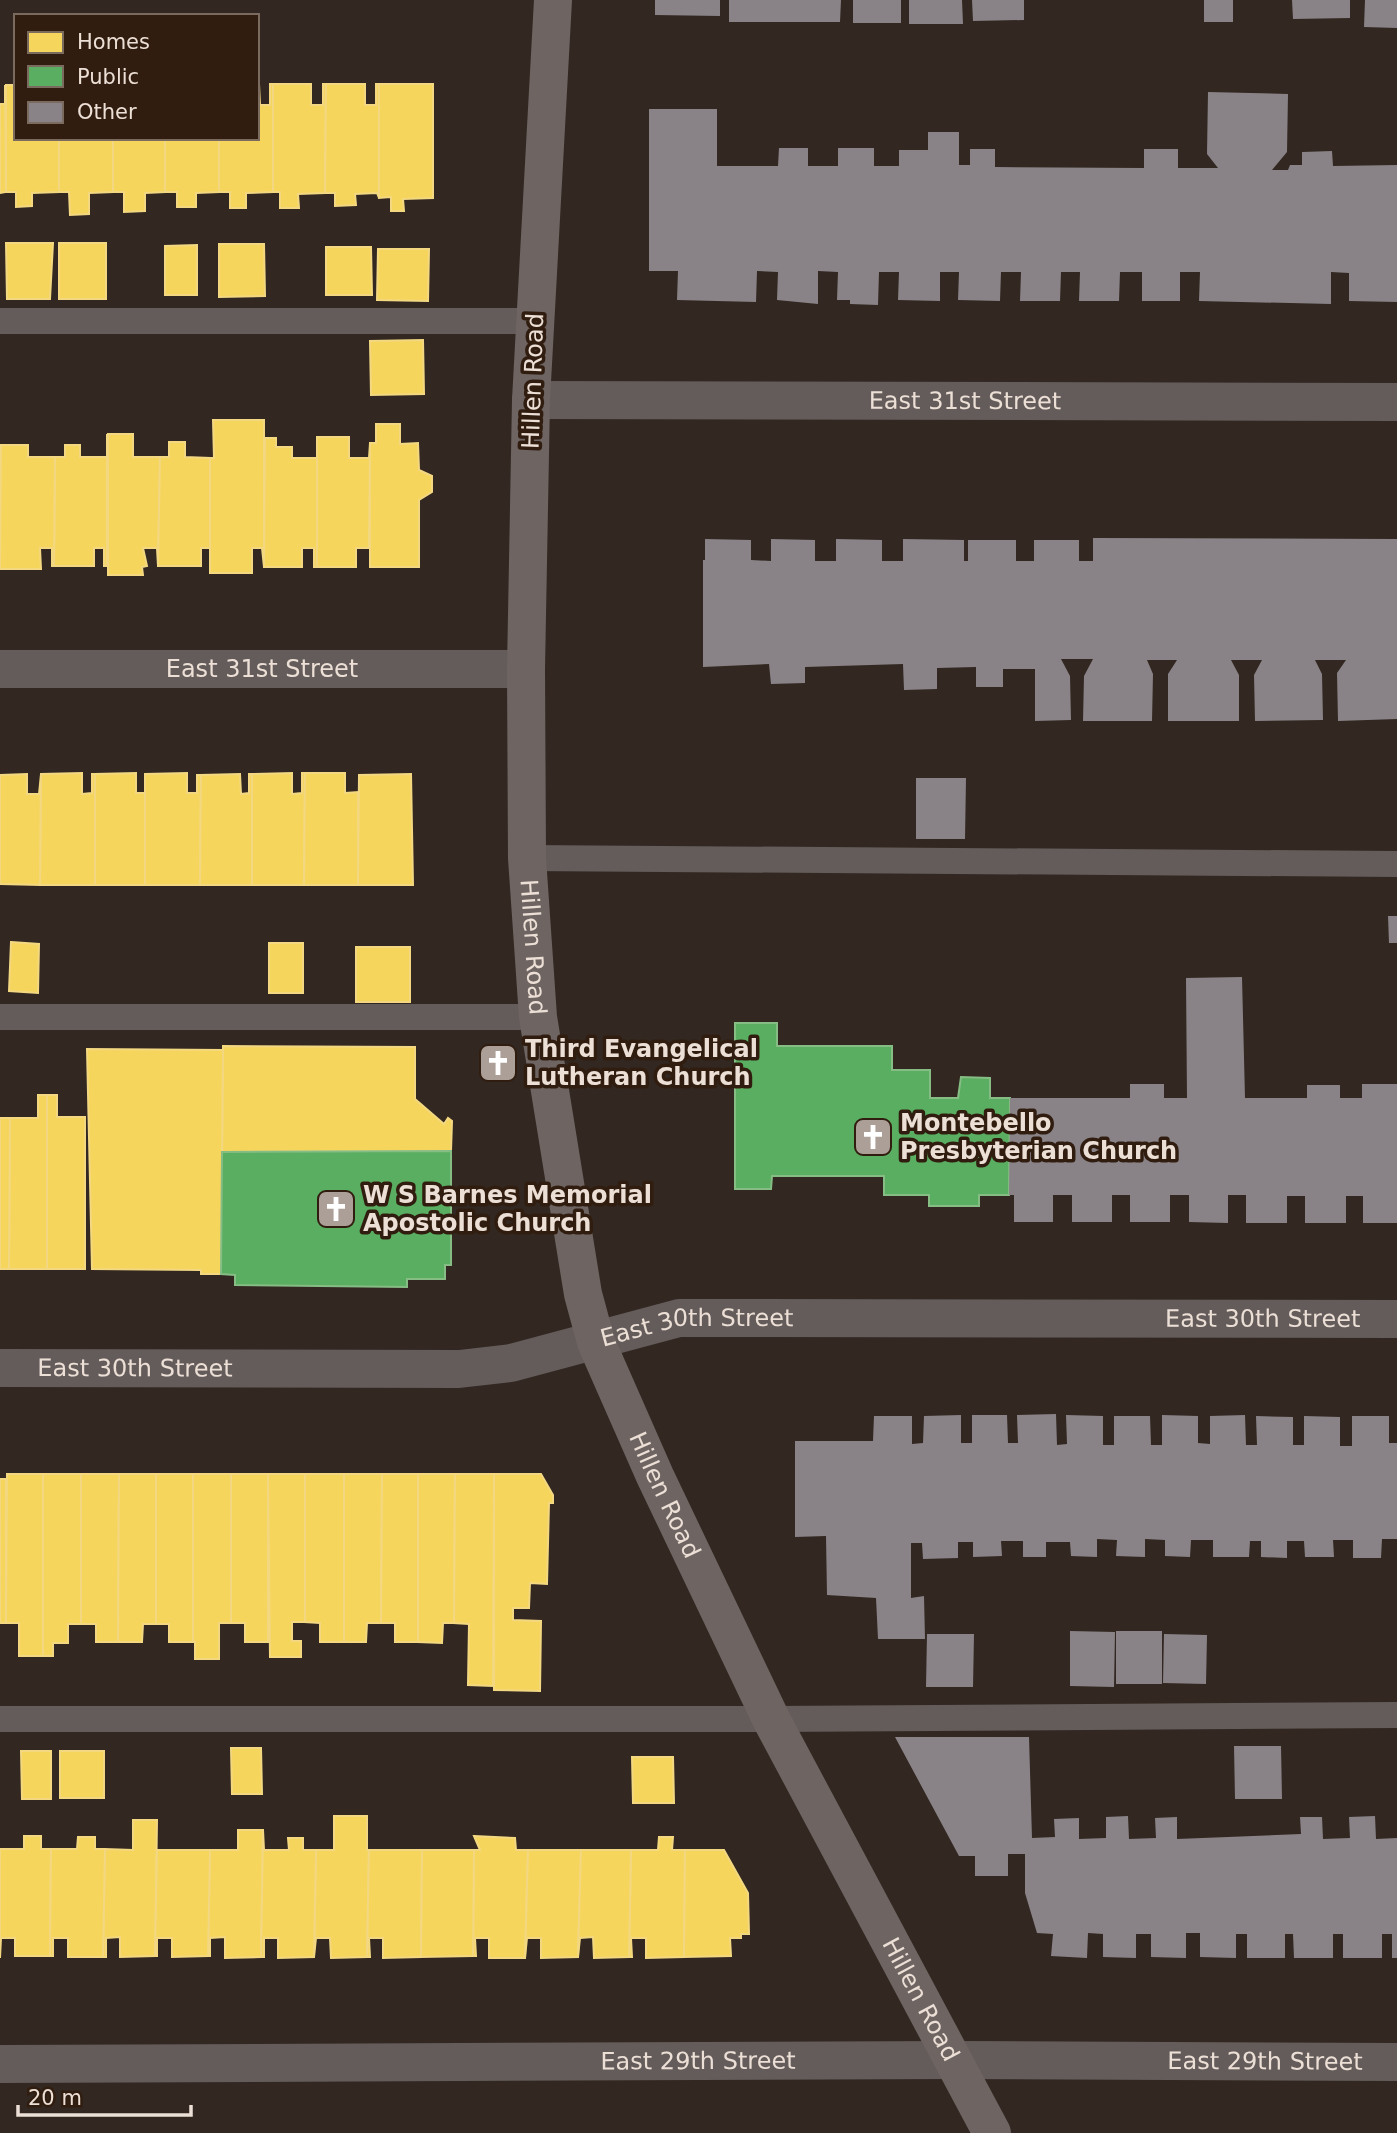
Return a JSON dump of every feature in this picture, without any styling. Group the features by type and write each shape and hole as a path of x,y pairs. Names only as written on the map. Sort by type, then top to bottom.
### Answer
{"main road":[{"name":"Hillen Road","path":"553,0 531,400 526,669 527,858 538,1017 583,1294 596,1342 655,1476 771,1718 992,2133"}],"street":[{"name":"East 31st Street","path":"531,400 1397,402"},
{"name":"East 31st Street","path":"0,669 526,669"},
{"name":"East 30th Street","path":"0,1368 459,1369 511,1363 679,1318 1397,1319"},
{"name":"East 29th Street","path":"0,2064 953,2060 1397,2062"}],"lane":[{"path":"0,321 536,321"},
{"path":"527,858 1397,864"},
{"path":"0,1017 538,1017"},
{"path":"0,1719 1397,1715"}],"building: Homes":[{"path":"259,84 260,105 270,105 270,84 273,84 273,192 246,193 246,208 230,208 230,192 219,192 219,140 259,140"},
{"path":"273,84 311,84 311,105 323,105 323,84 326,84 325,193 298,194 299,208 280,208 280,192 273,192"},
{"path":"326,84 365,84 365,105 376,105 376,84 379,84 379,198 377,193 355,194 356,205 335,206 335,193 325,193"},
{"path":"379,84 433,84 433,198 403,199 404,211 391,211 391,197 379,198"},
{"path":"5,85 6,192 0,193 0,104 5,104"},
{"path":"6,85 14,85 14,140 59,140 59,192 32,193 32,206 16,207 16,192 6,192"},
{"path":"59,140 113,140 113,192 89,193 89,214 70,215 69,192 59,192"},
{"path":"113,140 165,140 165,192 145,193 145,211 124,212 124,192 113,192"},
{"path":"165,140 219,140 219,192 196,193 196,207 177,207 177,192 165,192"},
{"path":"6,243 53,243 50,299 7,299"},
{"path":"59,243 106,243 106,299 59,299"},
{"path":"219,244 264,244 265,296 219,297"},
{"path":"197,245 197,295 165,295 165,246"},
{"path":"326,247 371,247 372,295 326,295"},
{"path":"378,249 429,249 428,301 377,300"},
{"path":"423,340 424,394 371,395 370,341"},
{"path":"213,420 264,420 264,567 262,548 252,548 252,573 210,573 210,458 214,458"},
{"path":"376,424 400,424 400,444 418,443 419,470 432,476 432,492 419,500 419,567 370,567 370,443 376,443"},
{"path":"108,434 133,434 133,457 160,457 158,566 157,548 143,548 147,566 142,567 143,575 108,575"},
{"path":"317,437 349,437 349,458 369,458 370,443 369,548 356,548 356,567 317,567"},
{"path":"265,438 276,438 276,447 292,447 292,458 317,458 317,567 314,567 314,548 302,548 302,567 264,567"},
{"path":"169,442 185,442 185,457 210,458 210,548 201,548 201,566 158,566 160,457 169,457"},
{"path":"1,445 28,445 28,457 55,457 54,566 52,548 40,548 41,569 0,569"},
{"path":"65,445 80,445 80,457 107,457 107,566 104,566 104,548 94,548 94,566 54,566 55,457 65,457"},
{"path":"82,773 82,794 92,793 92,774 95,774 95,885 40,885 41,774"},
{"path":"136,773 136,793 145,793 145,885 95,885 95,774"},
{"path":"187,773 187,793 197,793 197,775 201,775 200,885 145,885 145,774"},
{"path":"292,773 292,794 302,793 302,773 305,773 304,885 252,885 252,774"},
{"path":"305,773 345,773 345,793 358,792 358,885 304,885"},
{"path":"27,774 27,794 39,794 41,774 40,885 0,884 0,775"},
{"path":"240,774 241,794 249,793 249,774 252,774 252,885 200,885 201,775"},
{"path":"411,774 413,885 358,885 359,775"},
{"path":"11,942 39,944 38,993 9,991"},
{"path":"269,943 303,943 303,993 269,993"},
{"path":"356,947 410,947 410,1002 356,1002"},
{"path":"223,1046 415,1047 415,1099 444,1124 448,1118 452,1121 451,1151 222,1152"},
{"path":"87,1049 223,1050 221,1274 201,1274 201,1270 92,1269"},
{"path":"38,1095 47,1095 47,1269 9,1269 10,1118 38,1118"},
{"path":"47,1095 57,1095 57,1117 85,1117 85,1269 47,1269"},
{"path":"0,1118 10,1118 9,1269 0,1269"},
{"path":"7,1474 43,1474 43,1656 19,1656 19,1623 6,1623"},
{"path":"43,1474 81,1474 81,1624 68,1624 68,1643 53,1643 53,1656 43,1656"},
{"path":"81,1474 119,1474 118,1642 96,1642 96,1624 81,1624"},
{"path":"119,1474 156,1474 156,1624 143,1624 142,1642 118,1642"},
{"path":"156,1474 193,1474 193,1642 169,1642 169,1624 156,1624"},
{"path":"193,1474 231,1474 231,1623 219,1623 219,1659 195,1659"},
{"path":"231,1474 268,1474 268,1642 245,1642 245,1623 231,1623"},
{"path":"268,1474 305,1474 305,1622 292,1622 292,1641 301,1641 301,1657 270,1657"},
{"path":"305,1474 344,1474 344,1642 320,1642 320,1623 305,1622"},
{"path":"344,1474 382,1474 381,1623 367,1623 366,1642 344,1642"},
{"path":"382,1474 418,1474 418,1642 395,1642 395,1623 381,1623"},
{"path":"418,1474 455,1474 454,1623 443,1623 442,1643 418,1642"},
{"path":"455,1474 494,1474 493,1686 468,1685 469,1624 454,1623"},
{"path":"494,1474 541,1474 553,1495 553,1503 549,1503 547,1584 530,1583 529,1608 513,1608 513,1620 541,1621 540,1691 494,1690"},
{"path":"0,1479 6,1479 6,1623 0,1623"},
{"path":"231,1748 261,1748 262,1794 232,1794"},
{"path":"21,1751 51,1751 51,1799 22,1799"},
{"path":"60,1751 104,1751 104,1798 60,1798"},
{"path":"632,1757 673,1757 674,1803 633,1803"},
{"path":"334,1816 367,1816 367,1957 331,1958 330,1938 316,1938 314,1957 316,1850 334,1850"},
{"path":"133,1820 157,1820 155,1956 120,1957 120,1937 106,1938 106,1957 103,1957 105,1849 133,1850"},
{"path":"238,1830 263,1830 261,1957 225,1958 225,1937 210,1938 208,1956 210,1850 238,1850"},
{"path":"263,1830 264,1850 289,1850 288,1838 303,1838 303,1850 316,1850 314,1957 278,1958 278,1938 264,1938 264,1957 261,1957"},
{"path":"24,1836 41,1836 41,1849 51,1849 50,1956 15,1956 15,1938 1,1938 0,1958 0,1849 24,1849"},
{"path":"474,1836 515,1838 516,1850 528,1850 525,1958 489,1958 489,1938 475,1938 476,1956 473,1956 474,1850 480,1850"},
{"path":"78,1837 95,1837 95,1849 105,1849 103,1957 68,1957 68,1938 53,1938 53,1956 50,1956 51,1849 77,1849"},
{"path":"659,1837 673,1837 672,1850 685,1850 684,1957 646,1958 646,1938 631,1938 632,1957 629,1957 631,1850 658,1850"},
{"path":"157,1850 210,1850 208,1956 172,1957 172,1938 157,1938 155,1956"},
{"path":"369,1850 422,1850 421,1957 383,1958 383,1938 369,1938 370,1957 367,1957"},
{"path":"422,1850 474,1850 473,1956 421,1957"},
{"path":"528,1850 581,1850 578,1957 541,1958 541,1938 527,1938 525,1958"},
{"path":"581,1850 631,1850 629,1957 594,1958 593,1937 580,1938 578,1957"},
{"path":"685,1850 724,1850 748,1893 749,1934 741,1934 741,1938 730,1938 731,1956 684,1957"}],"building: Public":[{"name":"Montebello Presbyterian Church","path":"735,1023 777,1023 777,1046 892,1046 892,1070 930,1070 930,1098 958,1098 961,1077 990,1078 990,1098 1010,1098 1009,1195 979,1195 979,1206 929,1206 929,1195 884,1195 884,1176 772,1176 771,1189 735,1189"},
{"name":"W S Barnes Memorial Apostolic Church","path":"451,1151 451,1265 445,1265 445,1279 407,1279 407,1287 235,1285 235,1275 221,1274 222,1152"}],"building: Other":[{"path":"655,0 720,0 720,16 655,15"},
{"path":"729,0 841,0 840,22 729,22"},
{"path":"853,0 901,0 901,23 853,23"},
{"path":"909,0 962,0 963,24 909,24"},
{"path":"972,0 1024,0 1024,20 973,21"},
{"path":"1204,0 1233,0 1233,22 1204,22"},
{"path":"1292,0 1350,0 1350,18 1293,19"},
{"path":"1365,0 1397,0 1397,28 1364,27"},
{"path":"1208,92 1288,94 1287,152 1272,170 1288,170 1290,165 1302,165 1302,152 1332,151 1333,166 1397,165 1397,302 1349,301 1349,273 1331,272 1331,304 1199,301 1200,272 1180,272 1180,301 1142,301 1142,272 1120,272 1119,301 1079,301 1080,272 1061,272 1060,301 1020,301 1021,272 1001,272 1000,301 958,300 959,272 940,272 940,301 898,300 899,272 879,272 878,305 850,304 850,300 837,300 838,272 818,271 818,304 777,300 778,272 757,271 756,302 677,300 678,271 649,271 649,109 717,109 717,166 778,166 779,148 808,148 808,166 838,166 838,148 874,148 874,166 899,166 899,150 928,150 928,132 959,132 959,165 970,165 970,149 995,149 995,167 1144,168 1144,149 1178,149 1178,168 1218,168 1207,154"},
{"path":"1093,538 1397,539 1397,719 1338,721 1337,673 1346,660 1315,660 1322,674 1323,720 1255,721 1254,675 1262,660 1231,660 1239,675 1239,721 1168,721 1168,674 1177,660 1147,660 1153,674 1152,721 1083,721 1084,676 1093,659 1061,659 1070,676 1071,720 1035,721 1035,669 1003,669 1003,687 976,687 976,667 937,668 937,689 904,690 903,664 805,667 805,683 771,684 769,664 703,667 705,539 751,540 751,560 771,561 771,539 815,540 815,561 836,561 836,539 882,540 882,561 903,561 903,539 964,540 964,561 968,561 968,540 1016,540 1016,561 1034,561 1034,540 1079,540 1079,561 1093,561"},
{"path":"916,778 966,778 965,839 916,839"},
{"path":"1388,916 1397,916 1397,943 1389,943"},
{"path":"1242,977 1245,1098 1307,1098 1307,1085 1340,1085 1340,1098 1362,1098 1362,1084 1397,1084 1397,1223 1363,1223 1363,1196 1346,1196 1346,1223 1305,1223 1305,1196 1287,1196 1287,1223 1246,1223 1246,1195 1228,1195 1228,1223 1189,1222 1189,1195 1170,1195 1170,1222 1130,1222 1130,1195 1112,1195 1112,1222 1072,1222 1072,1195 1053,1195 1053,1222 1014,1222 1014,1195 1009,1195 1010,1098 1130,1098 1130,1084 1164,1084 1164,1098 1187,1098 1186,978"},
{"path":"1056,1414 1057,1445 1067,1444 1066,1415 1103,1416 1103,1445 1114,1445 1114,1416 1150,1416 1151,1445 1162,1445 1162,1415 1198,1416 1198,1443 1210,1444 1210,1416 1245,1415 1246,1445 1257,1445 1256,1416 1293,1417 1293,1445 1304,1445 1304,1416 1340,1417 1340,1446 1352,1446 1352,1416 1389,1416 1389,1443 1397,1443 1397,1539 1382,1539 1381,1558 1353,1558 1353,1540 1333,1540 1334,1557 1305,1557 1304,1541 1287,1541 1287,1558 1261,1557 1261,1541 1250,1541 1249,1557 1213,1557 1213,1540 1191,1540 1190,1557 1165,1556 1165,1540 1145,1539 1145,1557 1116,1556 1117,1540 1097,1539 1097,1557 1071,1556 1070,1542 1046,1542 1046,1557 1023,1557 1023,1541 1001,1541 1002,1556 973,1557 973,1542 958,1542 958,1558 923,1559 922,1543 911,1543 911,1598 924,1596 925,1639 878,1639 876,1598 827,1595 826,1536 795,1537 795,1441 873,1441 874,1416 912,1416 912,1444 923,1443 924,1416 961,1415 961,1443 972,1443 972,1415 1007,1415 1008,1443 1018,1443 1017,1415"},
{"path":"1070,1631 1115,1632 1114,1687 1070,1686"},
{"path":"1116,1631 1162,1631 1162,1684 1116,1684"},
{"path":"927,1634 974,1634 973,1687 926,1687"},
{"path":"1164,1634 1207,1635 1206,1684 1163,1683"},
{"path":"895,1737 1029,1737 1032,1838 1055,1837 1054,1819 1079,1818 1079,1839 1106,1838 1106,1817 1128,1816 1129,1839 1156,1838 1155,1818 1177,1817 1177,1839 1301,1834 1300,1817 1322,1817 1323,1839 1350,1838 1349,1817 1375,1816 1376,1839 1397,1838 1397,1958 1392,1958 1392,1934 1382,1934 1382,1958 1343,1958 1343,1934 1333,1934 1333,1958 1294,1958 1293,1934 1285,1934 1285,1958 1247,1958 1247,1934 1236,1934 1236,1958 1200,1957 1200,1933 1186,1933 1186,1958 1151,1957 1151,1934 1136,1934 1136,1958 1103,1957 1103,1934 1088,1933 1087,1958 1051,1956 1053,1934 1037,1933 1025,1893 1025,1854 1008,1854 1008,1876 975,1876 975,1856 959,1856"},
{"path":"1234,1746 1281,1746 1282,1799 1235,1799"}],"place":[{"name":"Third Evangelical Lutheran Church","path":"498,1063"},
{"name":"Montebello Presbyterian Church","path":"873,1137"},
{"name":"W S Barnes Memorial Apostolic Church","path":"336,1209"}]}
